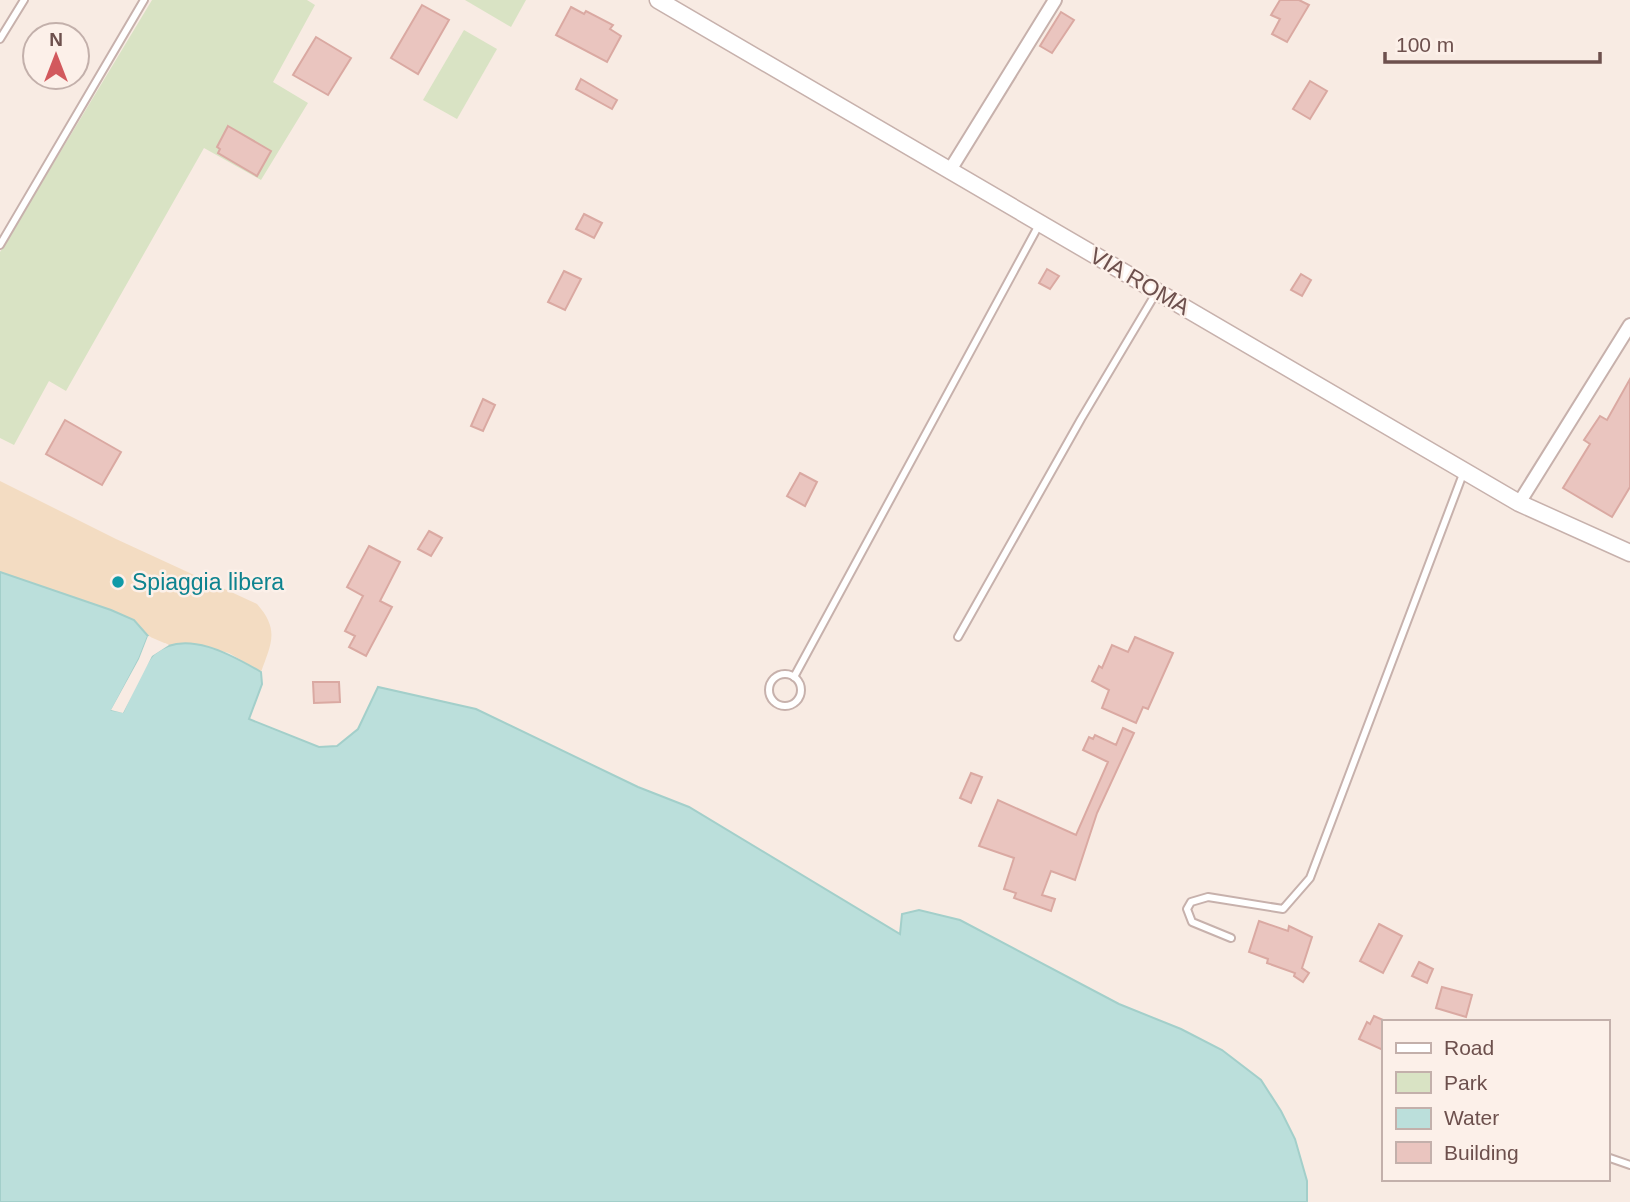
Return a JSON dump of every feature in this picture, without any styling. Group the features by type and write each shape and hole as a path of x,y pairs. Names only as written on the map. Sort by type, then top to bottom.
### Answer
{"street":[{"name":"VIA ROMA","path":"658,0 1519,503 1630,555"},
{"path":"950,170 1055,0"},
{"path":"1519,503 1630,325"}],"lane":[{"path":"0,39 24,0"},
{"path":"0,245 144,0"},
{"path":"794,677 1041,223"},
{"path":"958,637 1157,291"},
{"path":"1231,938 1192,922 1187,908 1191,902 1208,897 1283,909 1311,878 1464,471"},
{"path":"784,674 794,677 801,690 799,699 791,705 776,703 770,694 771,684 784,674"},
{"path":"1609,1158 1630,1165"}],"green space":[{"path":"152,0 307,0 315,5 273,82 308,103 261,180 204,148 66,391 49,381 14,445 0,438 0,252"},
{"path":"465,0 526,0 511,27"},
{"path":"464,30 497,49 457,119 423,100"}],"sand":[{"name":"Spiaggia libera","path":"0,481 116,539 257,604 271,630 270,645 261,672 229,653 187,643 169,645 148,636 134,620 0,572"}],"water":[{"path":"0,572 111,610 134,620 148,636 112,710 123,712 154,654 180,643 223,652 261,672 262,684 249,719 319,747 337,746 358,729 378,687 476,709 638,787 689,807 900,934 902,914 919,910 960,920 1119,1004 1181,1029 1222,1050 1261,1080 1295,1139 1307,1181 1307,1202 0,1202"}],"pier":[{"path":"148,636 151,637 143,661 117,708 121,709 149,653 165,643 169,645 152,656 123,713 111,710 139,659"}],"building":[{"path":"1280,0 1299,0 1309,5 1287,42 1272,34 1280,19 1271,15"},
{"path":"422,5 449,20 418,74 391,58"},
{"path":"571,7 584,14 586,11 613,25 610,29 621,36 607,62 556,35"},
{"path":"1061,12 1074,20 1052,53 1040,46"},
{"path":"316,37 351,58 328,95 293,75"},
{"path":"581,79 617,100 612,109 576,89"},
{"path":"1310,81 1327,91 1310,119 1293,109"},
{"path":"228,126 271,151 257,176 218,153 220,149 217,147"},
{"path":"584,214 602,223 594,238 576,229"},
{"path":"1047,269 1059,276 1050,289 1039,283"},
{"path":"564,271 581,279 565,310 548,302"},
{"path":"1301,274 1311,280 1302,296 1291,290"},
{"path":"1630,379 1630,487 1612,517 1563,488 1590,444 1584,440 1600,416 1607,420"},
{"path":"483,399 495,405 483,431 471,426"},
{"path":"65,420 121,452 102,485 46,454"},
{"path":"800,473 817,482 805,506 787,496"},
{"path":"429,531 442,538 431,556 418,549"},
{"path":"369,546 400,562 380,601 392,607 366,656 349,647 355,636 345,631 363,596 347,587"},
{"path":"1135,637 1173,653 1148,709 1143,707 1136,723 1102,708 1109,690 1092,681 1099,666 1102,668 1112,645 1128,652"},
{"path":"313,682 339,682 340,702 314,703"},
{"path":"1123,728 1134,733 1097,813 1075,880 1051,871 1042,895 1055,899 1051,911 1014,898 1016,893 1004,889 1014,858 979,846 998,800 1076,835 1108,762 1083,750 1089,737 1093,739 1095,735 1116,745"},
{"path":"971,773 982,777 971,803 960,798"},
{"path":"1259,921 1288,931 1289,926 1312,937 1302,968 1309,973 1303,982 1294,976 1295,973 1267,963 1268,959 1249,952"},
{"path":"1379,924 1402,936 1383,973 1360,961"},
{"path":"1419,962 1433,969 1427,983 1412,976"},
{"path":"1442,987 1472,995 1466,1017 1436,1008"},
{"path":"1374,1016 1383,1020 1382,1050 1359,1039 1367,1022 1370,1024"}],"place":[{"name":"Spiaggia libera","path":"118,582"}]}
